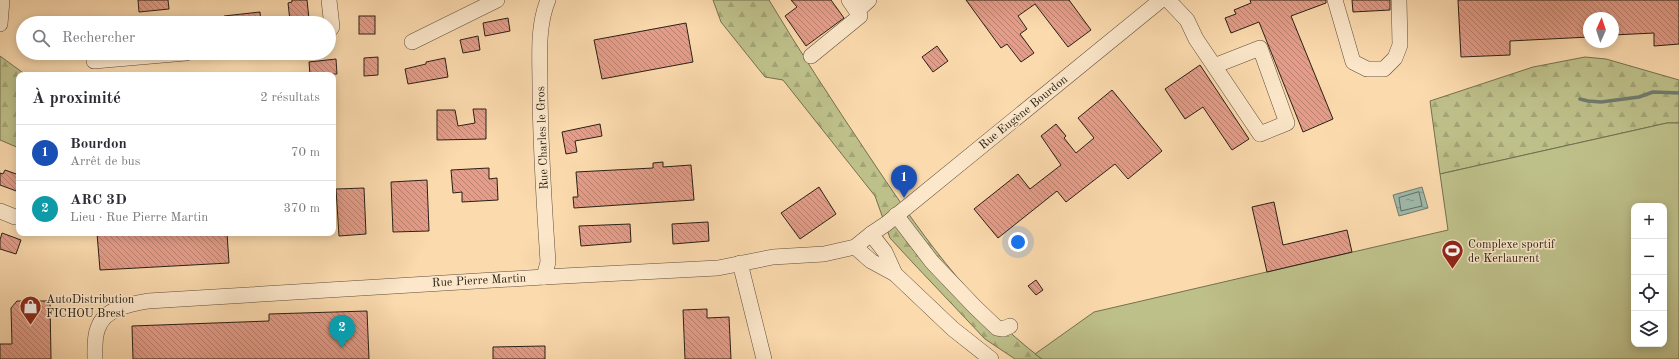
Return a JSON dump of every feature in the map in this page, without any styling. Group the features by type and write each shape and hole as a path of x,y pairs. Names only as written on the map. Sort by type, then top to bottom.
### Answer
{"street":[{"path":"0,24 2,0"},
{"path":"328,0 330,16"},
{"path":"412,42 497,0"},
{"name":"Rue Charles le Gros","path":"544,277 548,262 540,136 540,41 542,21 548,0"},
{"path":"812,56 860,16 853,6 869,0"},
{"name":"Rue Eugène Bourdon","path":"891,220 1161,0"},
{"path":"1168,0 1187,20 1196,39 1214,66 1260,134 1287,123 1260,48 1214,66"},
{"path":"1335,0 1352,62 1367,69 1384,69 1395,58 1400,45 1399,0"},
{"path":"94,61 106,60"},
{"path":"0,211 15,217"},
{"path":"891,220 997,328 1003,329 1010,326"},
{"name":"Rue Pierre Martin","path":"95,356 95,339 98,327 104,318 114,310 128,304 148,301 718,268 773,257 824,254 855,247 891,220"},
{"path":"871,234 885,252 895,274"},
{"path":"855,247 871,261 895,274 953,329 991,359"},
{"path":"740,263 764,359"}],"green space":[{"path":"713,0 769,0 842,115 925,237 946,264 991,314 1042,359 1015,359 985,339 890,238 875,196 783,80 765,77 721,22"},
{"path":"0,56 22,72 16,72 16,147 0,140"},
{"path":"1585,57 1606,59 1679,80 1679,123 1667,123 1440,174 1430,101 1533,67"},
{"name":"Complexe sportif de Kerlaurent","path":"1667,123 1679,123 1679,359 1042,359 1035,354 1094,312 1448,230 1440,174"}],"water":[{"path":"1422,187 1428,208 1399,216 1393,195"}],"building":[{"path":"138,0 168,0 169,9 139,12"},
{"path":"292,0 307,0 309,16 289,16 288,3 292,2"},
{"path":"791,0 831,0 844,18 806,46 785,16 797,7"},
{"path":"966,0 1069,0 1091,30 1068,47 1035,4 1018,16 1027,29 1020,34 1034,53 1021,62 1007,44 1001,48"},
{"path":"1250,0 1326,0 1326,3 1291,16 1333,119 1303,132 1259,22 1231,33 1225,18 1236,14 1234,10 1251,3"},
{"path":"1352,0 1390,0 1390,10 1353,12"},
{"path":"1458,0 1679,0 1679,44 1654,46 1654,33 1619,35 1619,12 1583,12 1583,37 1510,41 1510,55 1461,57"},
{"path":"260,12 260,16 224,16"},
{"path":"359,16 375,16 375,34 359,34"},
{"path":"508,18 510,31 485,36 483,23"},
{"path":"686,23 693,62 602,79 594,40"},
{"path":"478,36 480,50 463,53 460,40"},
{"path":"937,46 948,61 933,72 922,57"},
{"path":"378,57 378,75 364,76 364,58"},
{"path":"445,58 448,77 408,84 405,69"},
{"path":"336,59 337,74 336,72 310,72 309,62"},
{"path":"1200,65 1249,139 1232,150 1203,107 1185,119 1165,89"},
{"path":"1112,90 1162,151 1128,179 1115,164 1066,202 1057,191 998,238 974,209 1018,174 1030,189 1061,165 1041,136 1056,124 1066,136 1064,138 1076,153 1094,138 1078,118"},
{"path":"473,109 486,109 486,139 437,140 437,110 455,110 458,126 475,123"},
{"path":"600,124 602,136 575,141 577,152 566,154 562,132"},
{"path":"663,162 663,167 691,165 694,200 574,208 573,197 578,197 576,172 653,168 653,163"},
{"path":"489,168 489,179 497,178 498,200 462,202 462,192 453,193 451,170"},
{"path":"5,170 16,174 16,191 0,185 0,173 3,174"},
{"path":"427,180 429,231 393,232 391,182"},
{"path":"819,187 836,214 800,239 781,213"},
{"path":"364,188 366,234 339,236 336,189"},
{"path":"1274,202 1283,245 1347,230 1352,252 1267,272 1252,207"},
{"path":"708,222 709,241 673,244 672,224"},
{"path":"630,224 631,242 581,246 579,226"},
{"path":"2,233 21,240 16,254 0,249"},
{"path":"97,236 227,236 229,263 100,270"},
{"path":"1036,280 1043,290 1036,295 1028,286"},
{"name":"AutoDistribution FICHOU Brest","path":"17,301 50,301 51,359 0,359 0,344 12,344 11,308"},
{"path":"707,309 707,318 729,317 731,359 685,359 683,310"},
{"path":"367,311 369,359 133,359 132,326 269,321 269,314"},
{"path":"545,346 545,359 493,359 493,347"}],"waterway":[{"path":"1580,99 1601,102 1639,97 1653,92 1679,93"}],"place":[{"name":"Bourdon","path":"904,198"},
{"name":"Complexe sportif de Kerlaurent","path":"1453,270"},
{"name":"AutoDistribution FICHOU Brest","path":"31,326"},
{"name":"ARC 3D","path":"342,348"}]}
